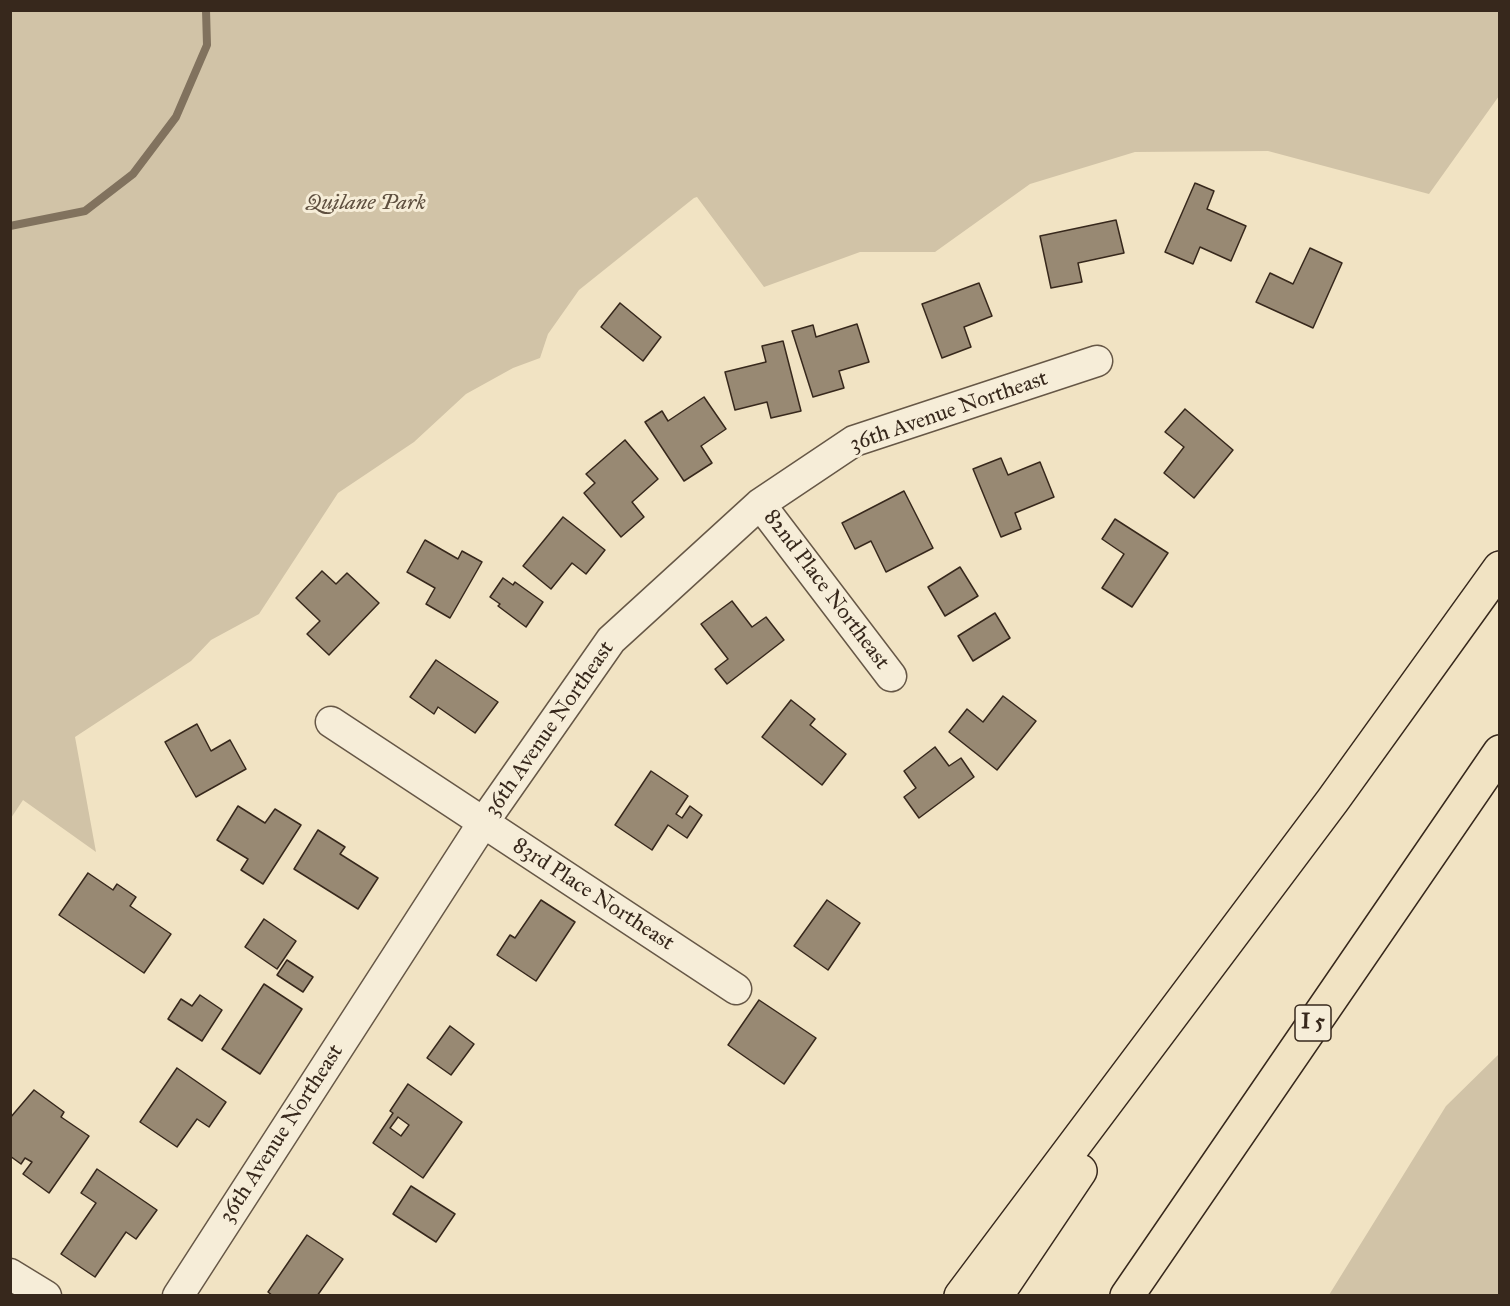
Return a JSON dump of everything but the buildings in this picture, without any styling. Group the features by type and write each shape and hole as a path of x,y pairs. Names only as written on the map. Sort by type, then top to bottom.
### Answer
{"highway":[{"path":"961,1296 1333,800 1500,568"},
{"name":"I 5","path":"1127,1296 1500,752"},
{"path":"996,1296 1333,800"},
{"path":"1143,1296 1254,1108"}],"street":[{"name":"36th Avenue Northeast","path":"178,1296 483,823 611,640 760,504 854,441 1097,361"},
{"name":"82nd Place Northeast","path":"760,504 891,676"},
{"name":"83rd Place Northeast","path":"331,722 735,989"},
{"path":"10,1274 46,1296"}],"green space":[{"name":"Quilane Park","path":"11,10 1499,11 1499,96 1429,194 1268,151 1135,152 1030,184 935,252 860,252 764,287 697,197 694,198 579,290 548,334 540,358 513,368 466,394 414,442 338,493 259,614 211,640 191,661 75,737 96,852 23,800 11,818"},
{"path":"1499,1054 1499,1295 1329,1295 1446,1106"}],"waterway":[{"path":"10,226 85,211 133,174 176,117 207,45 206,10"}]}
